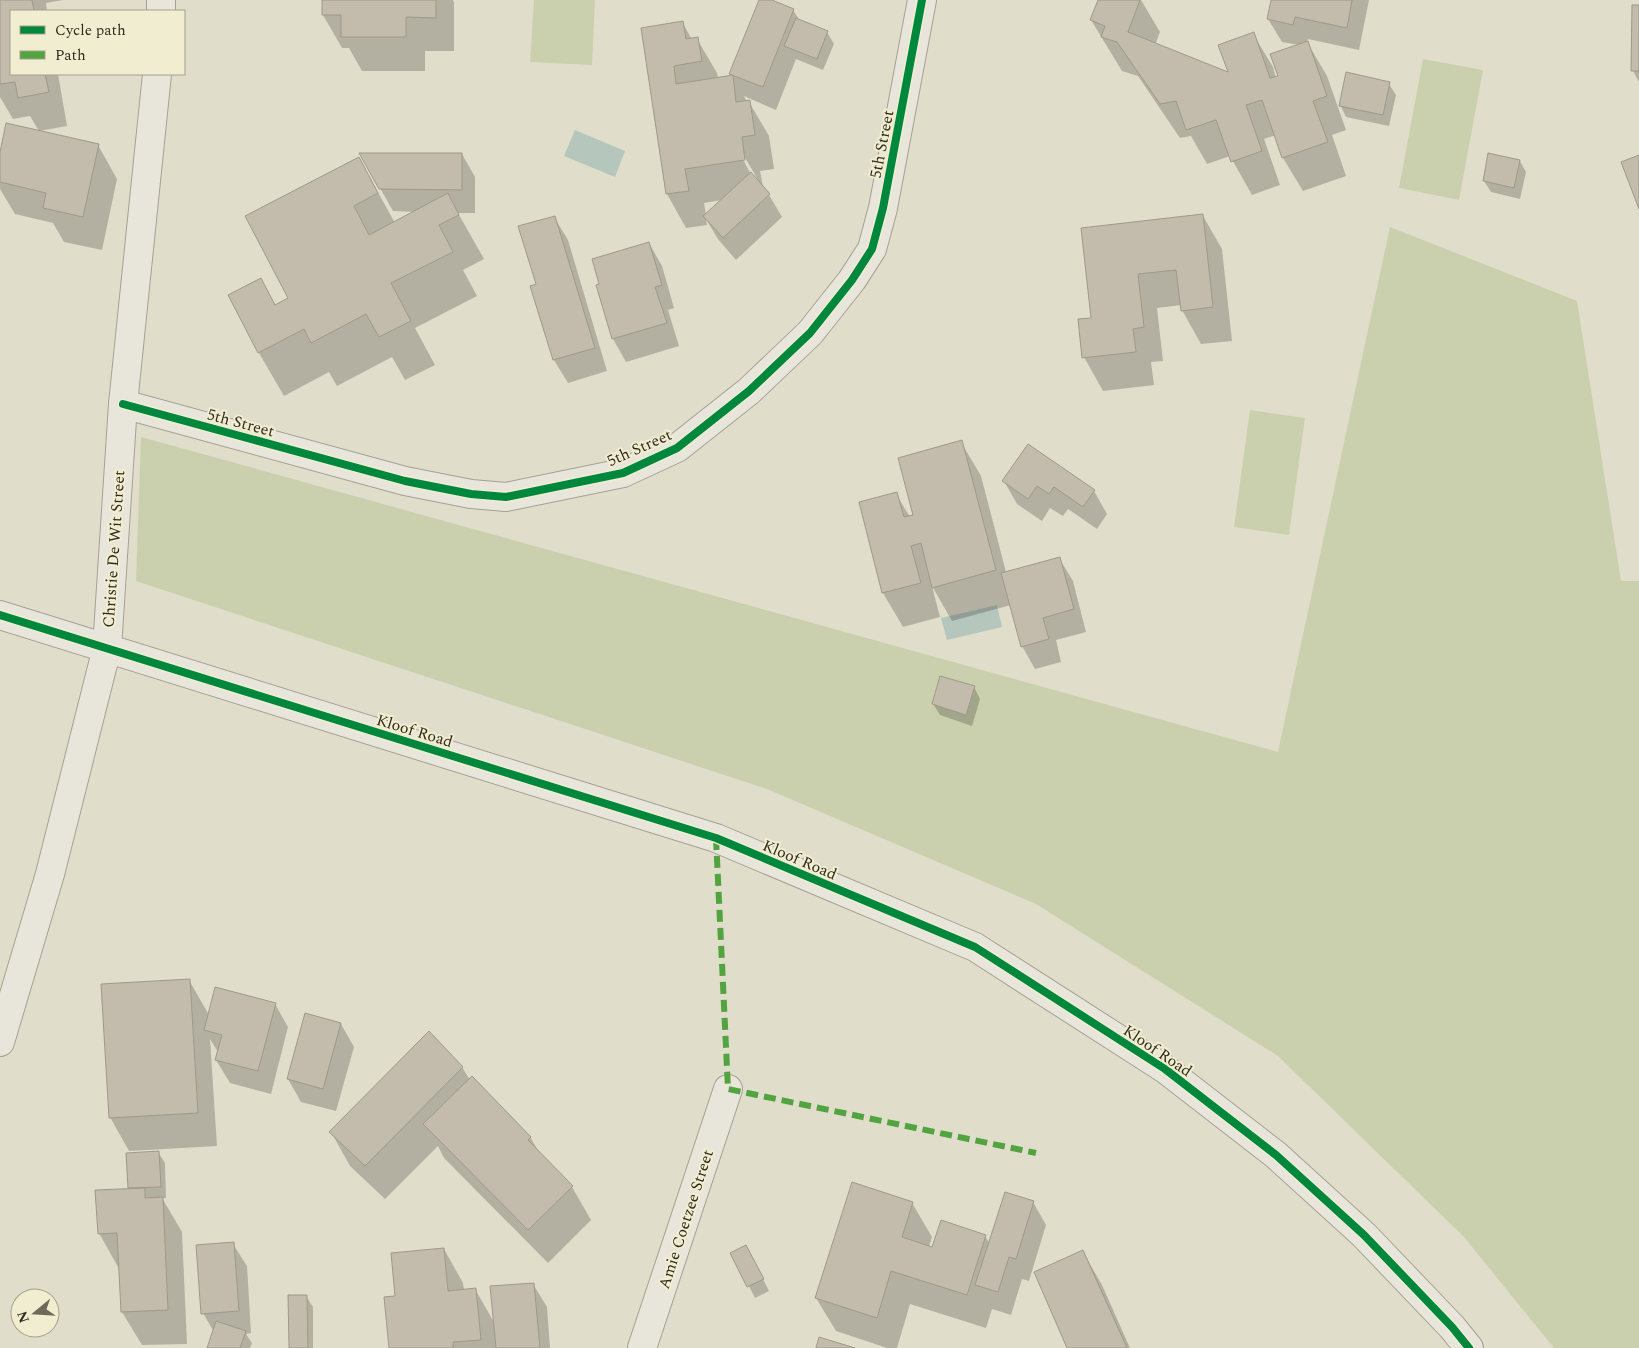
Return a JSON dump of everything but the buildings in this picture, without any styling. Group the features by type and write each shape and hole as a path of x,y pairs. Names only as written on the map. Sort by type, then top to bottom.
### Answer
{"street":[{"name":"5th Street","path":"123,404 405,481 471,494 506,497 623,473 677,448 750,391 810,333 852,280 872,249 883,208 922,0"},
{"name":"Christie De Wit Street","path":"0,1042 50,874 107,648 123,404 157,75"},
{"name":"Kloof Road","path":"0,615 716,838 975,947 1165,1069 1276,1154 1364,1235 1452,1327 1469,1348"},
{"name":"Amie Coetzee Street","path":"642,1348 728,1089"}],"green space":[{"path":"534,0 595,0 592,65 530,62"},
{"path":"1423,59 1483,70 1459,200 1399,188"},
{"path":"1390,227 1577,301 1621,581 1639,581 1639,1348 1554,1348 1464,1237 1278,1056 1036,904 767,789 136,581 141,437 1278,752"},
{"path":"1250,410 1305,418 1289,535 1234,527"}],"shaded area":[{"path":"575,130 625,151 615,177 564,156"},
{"path":"997,605 1002,627 947,640 941,618"}],"marked path":[{"path":"716,838 728,1089 1036,1153"}],"cycle path":[{"path":"123,404 405,481 471,494 506,497 623,473 677,448 749,391 810,333 852,280 872,249 883,208 922,0"},
{"path":"0,615 716,838 975,947 1165,1069 1276,1155 1364,1235 1452,1327 1469,1348"}]}
